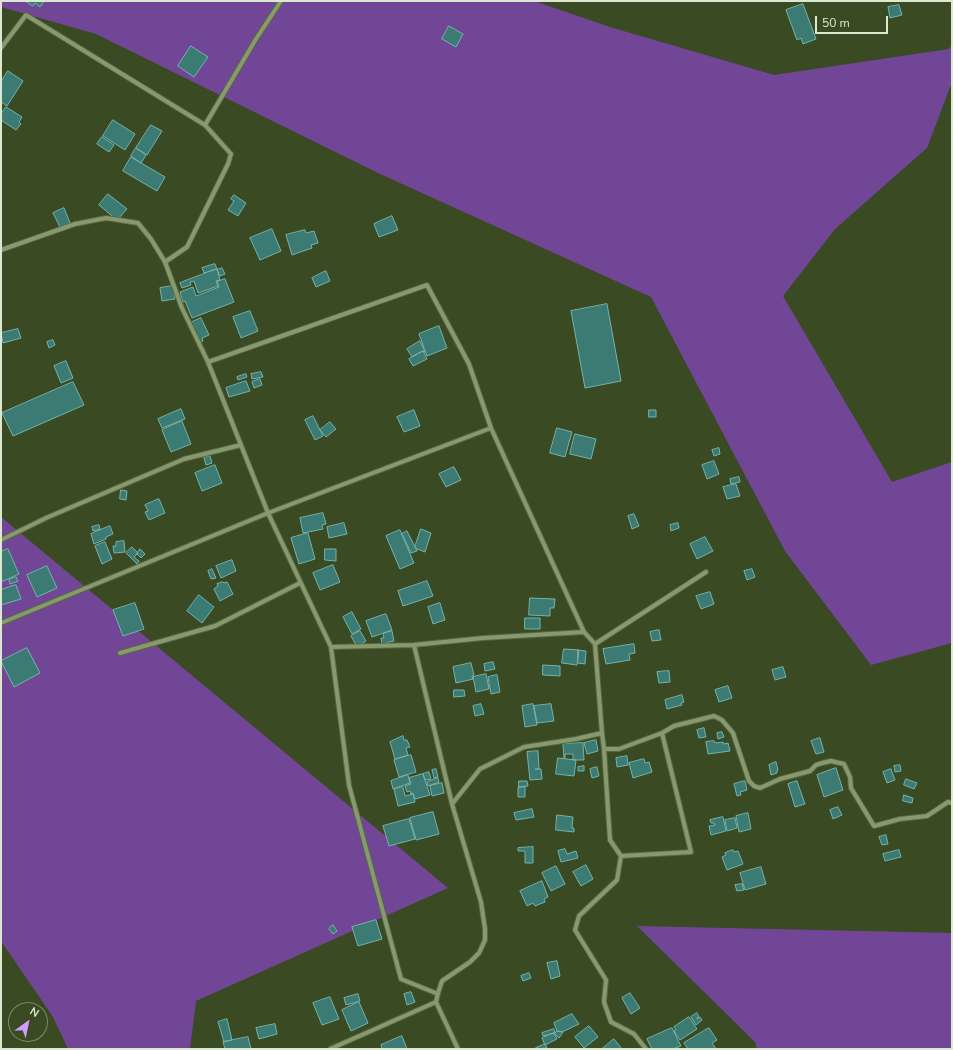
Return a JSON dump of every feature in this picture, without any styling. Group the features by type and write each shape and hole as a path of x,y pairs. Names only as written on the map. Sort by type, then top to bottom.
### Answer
{"street":[{"path":"205,125 256,39 281,1"},
{"path":"1,48 26,15 205,125 231,154 228,164 187,247 165,262"},
{"path":"1,250 75,224 106,218 138,223 151,239 165,262 182,308 208,362 268,513 331,647 349,785 401,979 438,994"},
{"path":"208,362 427,285 469,364 491,428 584,632 594,644 604,749 610,840 621,856 617,880 579,916 575,930 606,980 604,1002 611,1022 634,1034 646,1049"},
{"path":"1,623 268,513 491,428"},
{"path":"1,540 46,518 184,459 241,445"},
{"path":"594,644 706,572"},
{"path":"120,654 215,626 300,583"},
{"path":"331,647 414,645 483,638 584,632"},
{"path":"414,645 452,804 481,902 485,928 485,940 479,953 442,981 436,1002 458,1049"},
{"path":"604,749 619,749 662,733 674,726 714,716 722,720 733,734 750,781 754,786 760,788 780,779 810,771 822,763 831,761 844,764 850,777 851,788 874,826 900,819 927,816 948,802 952,803"},
{"path":"452,804 480,769 524,747 576,739 602,733"},
{"path":"621,856 691,852 662,733"},
{"path":"330,1049 436,1002"}],"shaded area":[{"path":"1,1 534,1 610,27 774,75 949,49 952,44 952,82 927,148 835,229 783,296 892,482 952,462 952,643 871,665 785,551 651,297 378,173 96,34 1,7"},
{"path":"1,517 448,888 196,1001 190,1049 68,1049 48,1010 48,1002 43,1002 1,941"},
{"path":"637,926 952,933 952,1049 757,1049 755,1042"}],"building":[{"path":"26,1 44,1 40,7 35,3 33,6"},
{"path":"803,4 816,39 803,44 801,38 797,40 786,10"},
{"path":"899,5 902,15 890,18 888,7"},
{"path":"449,26 463,34 456,47 442,39"},
{"path":"191,46 208,57 194,77 178,66"},
{"path":"8,71 23,81 7,106 1,102 1,82"},
{"path":"6,107 22,117 19,122 21,124 16,130 1,120 1,114"},
{"path":"113,120 135,134 125,150 103,136"},
{"path":"151,125 162,131 147,155 136,148"},
{"path":"102,137 114,145 109,152 97,144"},
{"path":"136,148 146,155 141,163 131,156"},
{"path":"131,157 165,177 157,191 123,171"},
{"path":"108,194 127,209 117,220 99,205"},
{"path":"234,195 246,203 238,216 228,210 234,201 231,199"},
{"path":"64,208 70,223 60,227 53,213"},
{"path":"392,216 398,230 379,237 374,224"},
{"path":"272,229 281,251 260,260 250,238"},
{"path":"305,230 306,233 314,231 318,243 311,245 312,248 292,255 286,235"},
{"path":"215,264 217,269 204,273 202,268"},
{"path":"222,268 225,274 220,276 217,270"},
{"path":"217,269 220,280 216,281 218,286 198,293 194,281 190,282 191,285 182,288 180,283"},
{"path":"326,271 330,281 316,287 312,278"},
{"path":"225,279 234,302 192,318 185,301 183,302 180,292 193,287 196,296 219,287 217,282"},
{"path":"173,286 175,299 162,301 160,288"},
{"path":"607,304 621,381 585,388 571,311"},
{"path":"250,311 258,331 241,338 233,317"},
{"path":"201,318 209,335 202,338 203,341 199,343 190,323"},
{"path":"439,326 447,348 427,356 419,334"},
{"path":"18,329 21,338 3,343 1,333"},
{"path":"53,340 55,345 49,348 47,342"},
{"path":"420,341 425,352 423,351 412,357 407,349"},
{"path":"423,351 427,359 413,366 409,359"},
{"path":"66,361 73,378 61,383 54,366"},
{"path":"261,372 263,377 252,379 251,374"},
{"path":"246,374 247,377 238,380 237,377"},
{"path":"260,379 262,385 254,388 252,382"},
{"path":"246,381 250,391 229,397 226,388"},
{"path":"73,382 84,405 13,436 2,413"},
{"path":"181,409 185,419 162,428 158,419"},
{"path":"414,410 420,426 404,432 397,417"},
{"path":"649,410 656,410 656,417 649,417"},
{"path":"313,416 323,436 315,440 305,420"},
{"path":"182,421 191,444 171,452 162,430"},
{"path":"330,422 336,429 326,437 320,430"},
{"path":"557,428 572,432 565,457 550,453"},
{"path":"575,434 596,439 591,459 570,454"},
{"path":"719,448 720,454 714,456 712,450"},
{"path":"210,456 212,463 206,465 204,458"},
{"path":"714,461 719,474 707,479 702,465"},
{"path":"215,465 222,483 202,491 195,473"},
{"path":"454,467 461,480 446,487 439,474"},
{"path":"739,477 740,482 731,484 730,479"},
{"path":"736,484 740,496 727,499 723,487"},
{"path":"121,490 127,491 126,500 120,499"},
{"path":"159,499 165,513 149,520 145,512 148,511 145,505"},
{"path":"323,513 326,524 322,525 323,529 303,533 300,518"},
{"path":"634,514 639,526 632,529 628,516"},
{"path":"344,523 347,534 329,538 327,527"},
{"path":"678,523 679,528 671,531 670,525"},
{"path":"99,525 100,529 93,531 92,527"},
{"path":"110,526 113,534 94,544 91,534"},
{"path":"421,529 431,533 425,552 415,547"},
{"path":"400,530 414,563 400,569 386,536"},
{"path":"407,531 417,551 411,553 402,534"},
{"path":"308,533 315,559 299,564 291,538"},
{"path":"705,537 713,551 697,559 690,544"},
{"path":"124,541 125,552 114,553 113,546 116,546 116,542"},
{"path":"105,542 112,559 102,564 95,546"},
{"path":"132,547 138,553 134,557 139,561 137,564 126,553"},
{"path":"8,549 19,574 1,582 1,552"},
{"path":"140,549 145,554 141,558 137,554"},
{"path":"325,549 336,549 336,561 325,560"},
{"path":"232,560 236,571 221,578 216,566"},
{"path":"333,565 340,582 320,590 313,573"},
{"path":"47,566 57,588 37,597 27,575"},
{"path":"212,569 216,578 211,579 208,571"},
{"path":"752,569 755,577 747,580 744,571"},
{"path":"16,577 18,581 10,584 9,580"},
{"path":"427,581 433,596 403,606 398,591"},
{"path":"227,582 233,594 220,601 214,589 218,586 217,584"},
{"path":"16,585 21,599 1,605 1,590"},
{"path":"710,592 714,604 701,609 696,596"},
{"path":"199,595 214,607 202,623 187,611"},
{"path":"530,598 555,599 554,608 550,608 550,616 529,615"},
{"path":"135,603 144,629 123,636 113,610"},
{"path":"440,603 445,620 433,624 428,607"},
{"path":"352,612 361,629 352,634 343,617"},
{"path":"386,614 392,630 372,637 366,621"},
{"path":"525,618 540,618 540,629 525,629"},
{"path":"659,630 661,640 652,641 650,632"},
{"path":"360,631 366,641 357,647 351,636"},
{"path":"392,631 394,641 382,644 381,638 384,638 383,634"},
{"path":"634,644 635,653 629,654 630,660 606,664 603,649"},
{"path":"27,648 40,673 14,687 1,661"},
{"path":"564,649 579,650 577,665 562,663"},
{"path":"578,650 586,651 585,664 578,663"},
{"path":"493,662 495,669 485,671 484,664"},
{"path":"471,663 474,675 472,676 473,679 456,683 453,667"},
{"path":"543,665 560,666 560,676 543,675"},
{"path":"783,667 786,677 775,680 772,670"},
{"path":"669,671 670,682 659,683 657,672"},
{"path":"486,674 489,689 476,692 473,677"},
{"path":"497,675 500,692 491,694 488,677"},
{"path":"728,686 732,698 719,702 715,690"},
{"path":"454,690 464,690 465,696 454,697"},
{"path":"682,695 684,702 681,703 682,705 667,709 665,700"},
{"path":"481,704 484,714 475,716 473,706"},
{"path":"533,704 537,725 525,727 522,706"},
{"path":"551,704 554,721 537,723 534,706"},
{"path":"704,728 706,737 699,738 697,730"},
{"path":"722,732 724,737 718,739 717,733"},
{"path":"403,736 404,740 407,740 410,747 406,748 408,755 395,759 390,742"},
{"path":"820,738 824,752 816,754 811,741"},
{"path":"596,740 598,751 587,754 584,743"},
{"path":"714,741 715,743 728,743 730,751 708,754 706,742"},
{"path":"583,743 584,760 573,760 573,754 565,754 564,758 563,744"},
{"path":"538,751 539,769 541,769 542,779 530,780 527,752"},
{"path":"411,755 416,772 399,777 394,760"},
{"path":"627,756 628,765 617,767 616,758"},
{"path":"558,758 576,760 574,776 556,774"},
{"path":"644,759 645,763 649,762 652,772 633,778 629,763"},
{"path":"776,762 778,770 777,773 771,775 769,765"},
{"path":"900,765 901,771 895,772 894,766"},
{"path":"584,766 584,771 578,771 578,767"},
{"path":"597,767 599,776 592,778 590,769"},
{"path":"836,768 843,790 824,797 817,775"},
{"path":"436,769 438,777 434,778 432,770"},
{"path":"891,769 895,780 887,783 883,772"},
{"path":"429,772 431,779 425,780 423,774"},
{"path":"423,774 430,795 415,799 413,793 411,794 410,791 407,792 405,786 411,784 409,778"},
{"path":"408,775 410,783 393,789 391,781"},
{"path":"438,778 439,782 428,786 427,782"},
{"path":"906,779 917,783 914,789 904,785"},
{"path":"519,781 527,781 528,786 519,787"},
{"path":"745,781 747,790 740,792 741,795 737,796 734,784"},
{"path":"797,781 805,804 795,807 788,784"},
{"path":"442,783 444,793 432,796 430,786"},
{"path":"403,787 405,796 413,794 415,802 398,806 394,789"},
{"path":"525,787 525,797 518,797 518,788"},
{"path":"904,795 913,798 912,803 903,801"},
{"path":"838,807 842,815 833,819 830,810"},
{"path":"532,809 534,817 516,820 514,813"},
{"path":"433,812 439,834 416,840 410,818"},
{"path":"748,813 751,829 739,832 736,816"},
{"path":"557,815 573,817 572,828 574,828 574,832 556,830"},
{"path":"723,817 726,831 711,835 709,826 715,825 714,823 711,823 710,820"},
{"path":"735,818 737,828 727,831 725,820"},
{"path":"409,819 415,839 389,846 383,826"},
{"path":"886,835 888,844 882,845 879,837"},
{"path":"533,847 533,863 525,863 525,851 518,851 518,848"},
{"path":"565,849 567,854 576,851 578,858 561,862 558,851"},
{"path":"733,850 734,852 738,851 743,864 727,870 722,857 726,855 725,853"},
{"path":"899,850 901,857 885,861 883,854"},
{"path":"586,865 593,879 581,886 573,872"},
{"path":"556,866 565,884 551,891 542,873"},
{"path":"761,867 766,884 745,890 740,873"},
{"path":"542,881 548,897 544,899 545,902 535,906 533,903 527,906 520,891"},
{"path":"742,884 744,890 737,891 735,885"},
{"path":"376,920 382,939 358,946 352,927"},
{"path":"333,925 337,931 333,934 329,929"},
{"path":"557,961 560,976 551,979 547,963"},
{"path":"529,973 531,978 523,981 521,976"},
{"path":"411,992 415,1002 407,1005 404,994"},
{"path":"630,993 640,1008 631,1014 622,998"},
{"path":"358,994 360,1001 346,1005 344,998"},
{"path":"330,997 339,1019 322,1025 313,1003"},
{"path":"359,1002 368,1023 351,1031 342,1010"},
{"path":"697,1013 699,1017 697,1019 700,1017 702,1020 696,1025 691,1017"},
{"path":"572,1014 579,1024 562,1032 557,1031 554,1023"},
{"path":"689,1017 697,1029 680,1040 674,1031 676,1030 674,1027"},
{"path":"227,1019 232,1040 224,1042 218,1022"},
{"path":"275,1024 277,1034 259,1039 256,1028"},
{"path":"589,1026 598,1037 584,1048 575,1037"},
{"path":"672,1028 681,1046 673,1049 652,1049 647,1039"},
{"path":"709,1028 717,1040 712,1043 716,1049 688,1049 684,1043"},
{"path":"554,1029 555,1033 543,1036 542,1033"},
{"path":"557,1031 563,1032 559,1038 555,1034"},
{"path":"554,1033 557,1039 545,1045 542,1038"},
{"path":"402,1036 407,1049 382,1049 381,1045"},
{"path":"248,1037 251,1049 225,1049 223,1042"},
{"path":"614,1039 622,1049 602,1049"},
{"path":"545,1044 547,1048 536,1048"}]}
